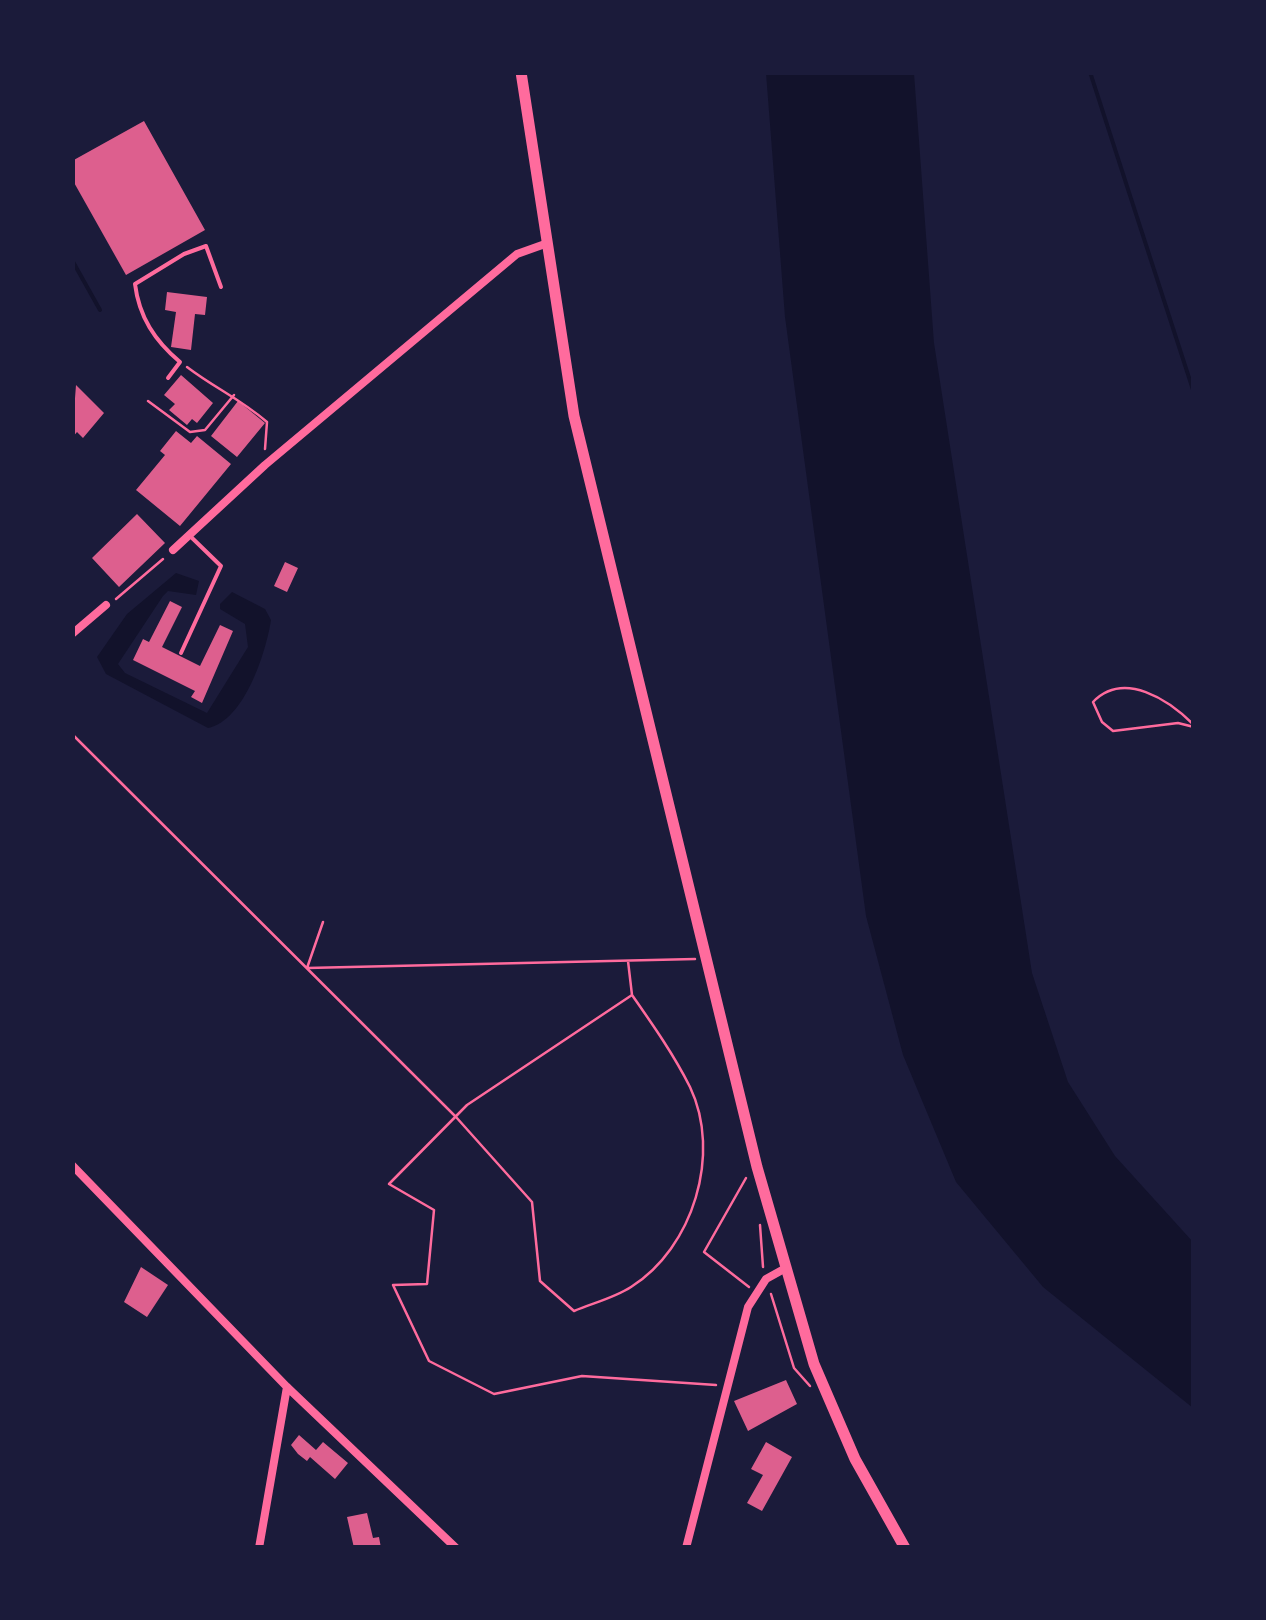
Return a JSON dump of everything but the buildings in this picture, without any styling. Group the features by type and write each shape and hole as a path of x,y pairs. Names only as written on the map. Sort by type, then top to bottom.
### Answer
{"main road":[{"path":"521,72 574,416 757,1166 784,1269 836,1419 905,1548"}],"street":[{"path":"173,550 187,533 517,254 545,244"},
{"path":"72,634 106,605"},
{"path":"72,1165 287,1387 456,1548"},
{"path":"686,1548 748,1306 766,1279 784,1269"},
{"path":"259,1548 287,1387"}],"lane":[{"path":"168,378 180,362 150,329 137,303 135,284 184,254 206,246 220,287"},
{"path":"181,653 221,566 187,533"}],"path":[{"path":"180,362 220,392 235,394 267,422 265,466"},
{"path":"148,400 190,432 205,430 235,394"},
{"path":"106,605 173,550"},
{"path":"1133,688 1158,696 1194,726 1113,731 1102,722 1093,702 1116,690 1133,688"},
{"path":"72,734 456,1116 532,1202 540,1281 574,1311 629,1289 648,1274 692,1214 702,1188 703,1149 692,1091 632,995 628,961"},
{"path":"307,968 323,922"},
{"path":"307,968 695,959"},
{"path":"632,995 456,1116 389,1184 434,1210 427,1284 394,1285 429,1361 494,1394 582,1376 727,1386"},
{"path":"742,1279 704,1252 748,1174 757,1166"},
{"path":"766,1279 794,1368"}],"shaded area":[{"path":"766,73 914,73 934,343 1032,973 1068,1082 1115,1156 1193,1242 1193,1408 1043,1287 956,1182 903,1055 866,916 785,317"},
{"path":"176,573 199,581 196,595 168,591 163,596 118,664 125,673 207,713 248,647 245,624 220,609 220,604 232,592 265,609 271,620 251,684 232,713 208,728 106,674 97,657 127,614"}],"waterway":[{"path":"1090,72 1194,393"},
{"path":"72,260 100,310"}]}
